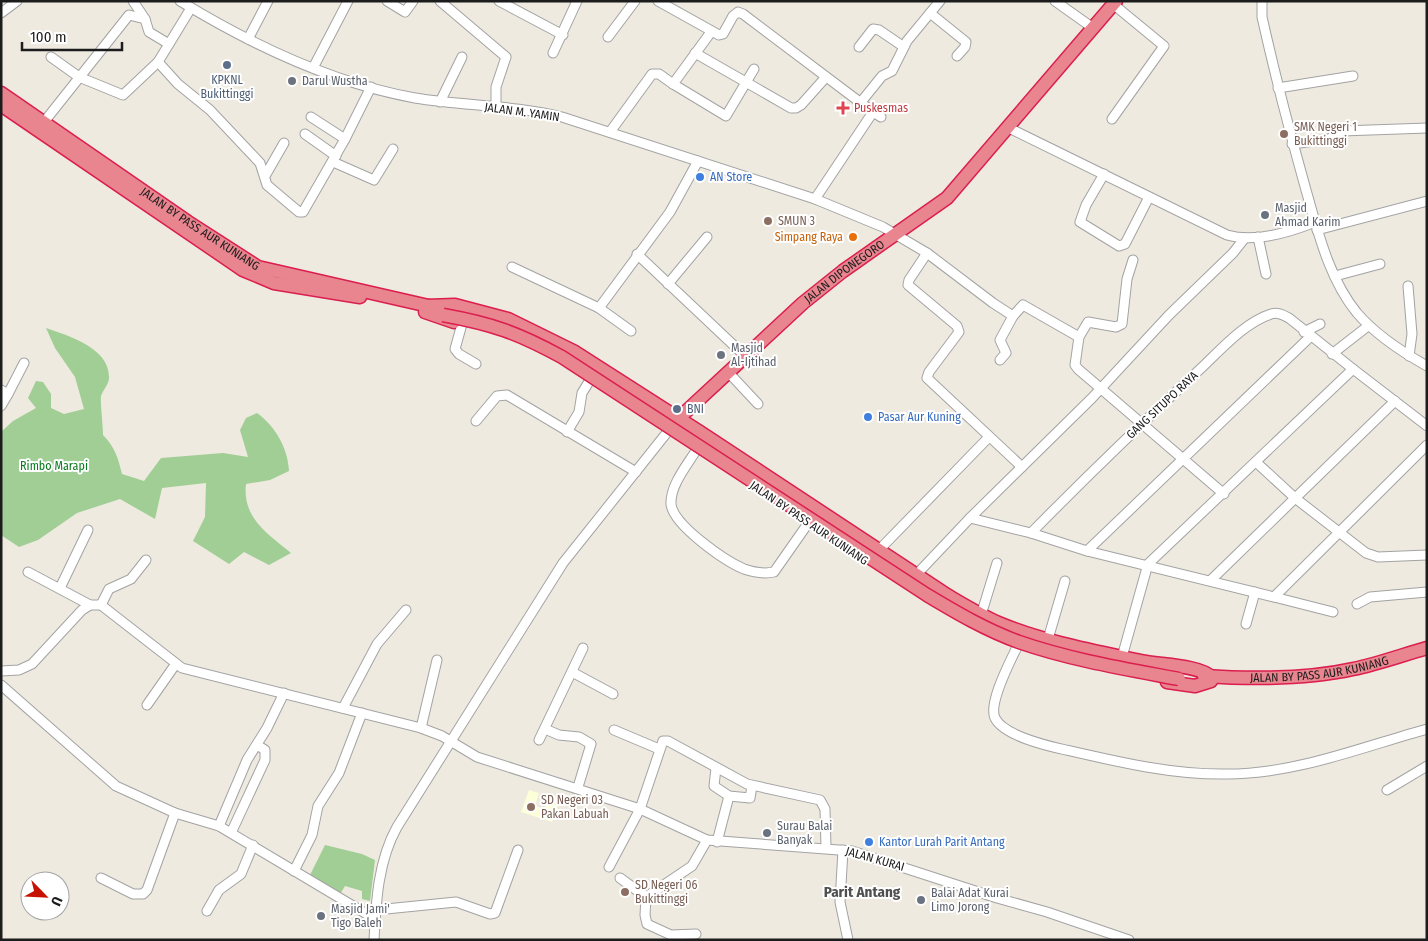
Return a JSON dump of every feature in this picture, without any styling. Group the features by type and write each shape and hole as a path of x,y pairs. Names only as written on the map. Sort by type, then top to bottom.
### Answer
{"highway":[{"name":"JALAN DIPONEGORO","path":"679,418 803,303 896,233 931,212 947,198 1009,128 1114,3"},
{"name":"JALAN BY PASS AUR KUNIANG","path":"1,92 22,112 139,194 258,267 425,309 508,325 565,352 912,579 975,617 1021,637 1054,647 1179,676 1211,679 1352,673 1427,656"},
{"name":"JALAN BY PASS AUR KUNIANG","path":"1,105 44,122 139,194"},
{"name":"JALAN BY PASS AUR KUNIANG","path":"425,309 469,307 524,325 575,352 679,418 916,575 981,614 1014,629 1048,639 1122,657 1198,670 1211,679"},
{"name":"JALAN BY PASS AUR KUNIANG","path":"425,309 442,320 517,340 590,380 945,612 993,637 1017,647 1081,666 1146,679 1195,686 1211,679"},
{"path":"748,482 756,470"},
{"name":"JALAN BY PASS AUR KUNIANG","path":"1352,673 1427,648"}],"street":[{"path":"1,14 17,1"},
{"path":"133,1 145,19 149,32 169,44"},
{"name":"JALAN M. YAMIN","path":"180,1 248,39 313,68 371,87 440,102 545,113 610,132 815,199 896,233 927,253 1013,316"},
{"path":"248,39 268,1"},
{"path":"313,68 348,1"},
{"path":"387,1 404,12 413,1"},
{"path":"440,1 506,57 496,86 496,108"},
{"path":"499,1 563,35"},
{"path":"553,52 563,35 577,1"},
{"path":"608,37 635,1"},
{"path":"658,1 677,6 711,32 721,35 733,16 738,12 743,14 881,117"},
{"path":"861,102 882,76 892,72 904,46 940,1"},
{"path":"1055,1 1093,28"},
{"path":"1262,1 1262,17 1292,144 1316,226 1335,276 1348,300 1368,326 1409,356 1427,366"},
{"path":"1112,119 1164,46 1114,3"},
{"path":"51,57 79,77 123,95 158,62 191,8"},
{"path":"930,13 966,42 965,48 957,56"},
{"path":"44,122 129,15 145,19"},
{"path":"859,47 873,29 879,30 904,46"},
{"path":"673,84 711,32"},
{"path":"695,53 746,84 796,108 826,77"},
{"path":"440,102 462,57"},
{"path":"158,62 178,84 210,110 260,163 267,185 303,212 345,139 371,87"},
{"path":"610,132 652,74 659,74 726,116 754,69"},
{"path":"1278,88 1353,76"},
{"path":"815,199 872,112"},
{"path":"311,117 345,139"},
{"path":"1009,128 1227,235 1244,239 1316,226 1427,201"},
{"path":"1292,144 1329,139 1342,131 1427,128"},
{"path":"305,134 334,159 374,180 393,149"},
{"path":"265,176 284,143"},
{"path":"599,308 637,254 670,212 698,161"},
{"path":"1104,174 1086,205 1080,222 1119,246 1125,244 1149,197"},
{"path":"668,284 707,237"},
{"path":"1258,237 1266,274"},
{"path":"916,575 970,518 1100,390 1169,315 1233,253 1244,239"},
{"path":"927,253 908,285 957,326 960,332 929,372 927,378 1022,467"},
{"path":"637,254 745,356"},
{"path":"1133,260 1127,280 1122,324 1116,327 1088,322 1080,337 1075,365 1140,425 1224,494"},
{"path":"1335,276 1380,264"},
{"path":"512,267 599,308 632,331"},
{"path":"1408,286 1412,334 1409,356"},
{"path":"1000,360 1006,353 1000,340 1020,307 1028,306 1080,337"},
{"name":"GANG SITUPO RAYA","path":"1031,533 1140,425 1245,329 1269,315 1280,313 1427,426"},
{"path":"462,324 455,348 459,354 476,364"},
{"path":"1087,550 1182,459 1307,334 1320,324"},
{"path":"1332,354 1368,326"},
{"path":"1,406 5,392 24,363"},
{"path":"1122,657 1148,564 1257,463 1353,370"},
{"path":"729,373 758,404"},
{"path":"567,432 579,412 582,393 590,380"},
{"path":"476,421 497,396 502,394 636,472"},
{"path":"1211,580 1395,401"},
{"path":"374,940 382,865 391,838 563,563 669,430"},
{"path":"879,550 989,437"},
{"path":"1274,597 1427,445"},
{"path":"697,449 675,487 671,505 682,526 733,563 749,570 774,572 809,522"},
{"path":"1257,463 1295,498 1371,556 1427,555"},
{"path":"970,518 1031,533 1087,550 1333,612"},
{"path":"60,588 88,530"},
{"path":"101,605 109,589 131,579 146,560"},
{"path":"981,614 998,563"},
{"path":"28,572 90,605 101,605 175,665 147,705"},
{"path":"1048,639 1066,581"},
{"path":"1246,624 1255,592"},
{"path":"1356,604 1370,597 1427,592"},
{"path":"1,671 19,670 32,664 82,610 90,605"},
{"path":"343,708 377,644 406,610"},
{"path":"1017,647 995,700 995,717 1001,725 1012,733 1052,746 1108,760 1170,769 1227,774 1260,772 1310,763 1427,729"},
{"path":"539,740 584,648"},
{"path":"421,728 437,660"},
{"name":"JALAN KURAI","path":"175,665 191,671 421,728 450,741 477,757 640,809 706,840 843,850 1048,912 1129,940"},
{"path":"572,672 613,694"},
{"path":"1,685 116,786 175,813 219,826 375,919"},
{"path":"219,826 247,760 257,745 284,693"},
{"path":"294,871 312,835 318,806 338,772 362,713"},
{"path":"545,729 559,735 580,736 591,744 578,788"},
{"path":"614,730 659,750"},
{"path":"609,867 640,809 663,741 668,741 752,786 820,800 825,809 826,848"},
{"path":"231,833 265,760 265,750 257,745"},
{"path":"1387,790 1427,766"},
{"path":"716,768 714,786 729,796 750,798 752,786"},
{"path":"717,842 729,796"},
{"path":"101,878 133,894 143,894 147,890 175,813"},
{"path":"646,897 692,866 706,840"},
{"path":"207,911 218,890 241,874 252,845"},
{"path":"376,910 456,902 490,914 495,913 518,850"},
{"path":"843,850 840,902 848,940"},
{"path":"620,878 646,897"},
{"path":"646,897 645,915 647,924 671,936 696,934"}],"shaded area":[{"name":"SD Negeri 03 Pakan Labuah","path":"529,790 539,793 535,806 545,809 549,797 560,800 552,822 521,812"}],"green space":[{"name":"Rimbo Marapi","path":"46,328 76,339 96,351 108,368 109,380 101,396 103,435 116,453 122,474 144,481 161,458 223,453 248,457 240,430 246,418 257,413 264,418 275,431 283,446 289,471 270,480 246,484 248,506 258,524 291,553 269,565 244,552 229,564 193,541 205,517 206,483 162,488 155,519 120,499 77,513 38,540 19,547 1,535 1,432 13,421 36,408 28,398 36,381 43,382 51,394 51,408 64,414 84,409 75,377 55,348"},
{"path":"325,845 362,854 375,860 370,901 362,899 362,891 345,886 340,894 310,875"}],"place":[{"name":"KPKNL Bukittinggi","path":"227,65"},
{"name":"Darul Wustha","path":"292,81"},
{"name":"Puskesmas","path":"843,108"},
{"name":"SMK Negeri 1 Bukittinggi","path":"1284,134"},
{"name":"AN Store","path":"700,177"},
{"name":"Masjid Ahmad Karim","path":"1265,215"},
{"name":"SMUN 3","path":"768,221"},
{"name":"Simpang Raya","path":"853,237"},
{"name":"Masjid Al-Ijtihad","path":"721,355"},
{"name":"BNI","path":"677,409"},
{"name":"Pasar Aur Kuning","path":"868,417"},
{"name":"SD Negeri 03 Pakan Labuah","path":"531,807"},
{"name":"Surau Balai Banyak","path":"767,833"},
{"name":"Kantor Lurah Parit Antang","path":"869,842"},
{"name":"SD Negeri 06 Bukittinggi","path":"625,892"},
{"name":"Balai Adat Kurai Limo Jorong","path":"921,900"},
{"name":"Masjid Jami' Tigo Baleh","path":"321,916"}],"district":[{"name":"Parit Antang","path":"862,892"}]}
